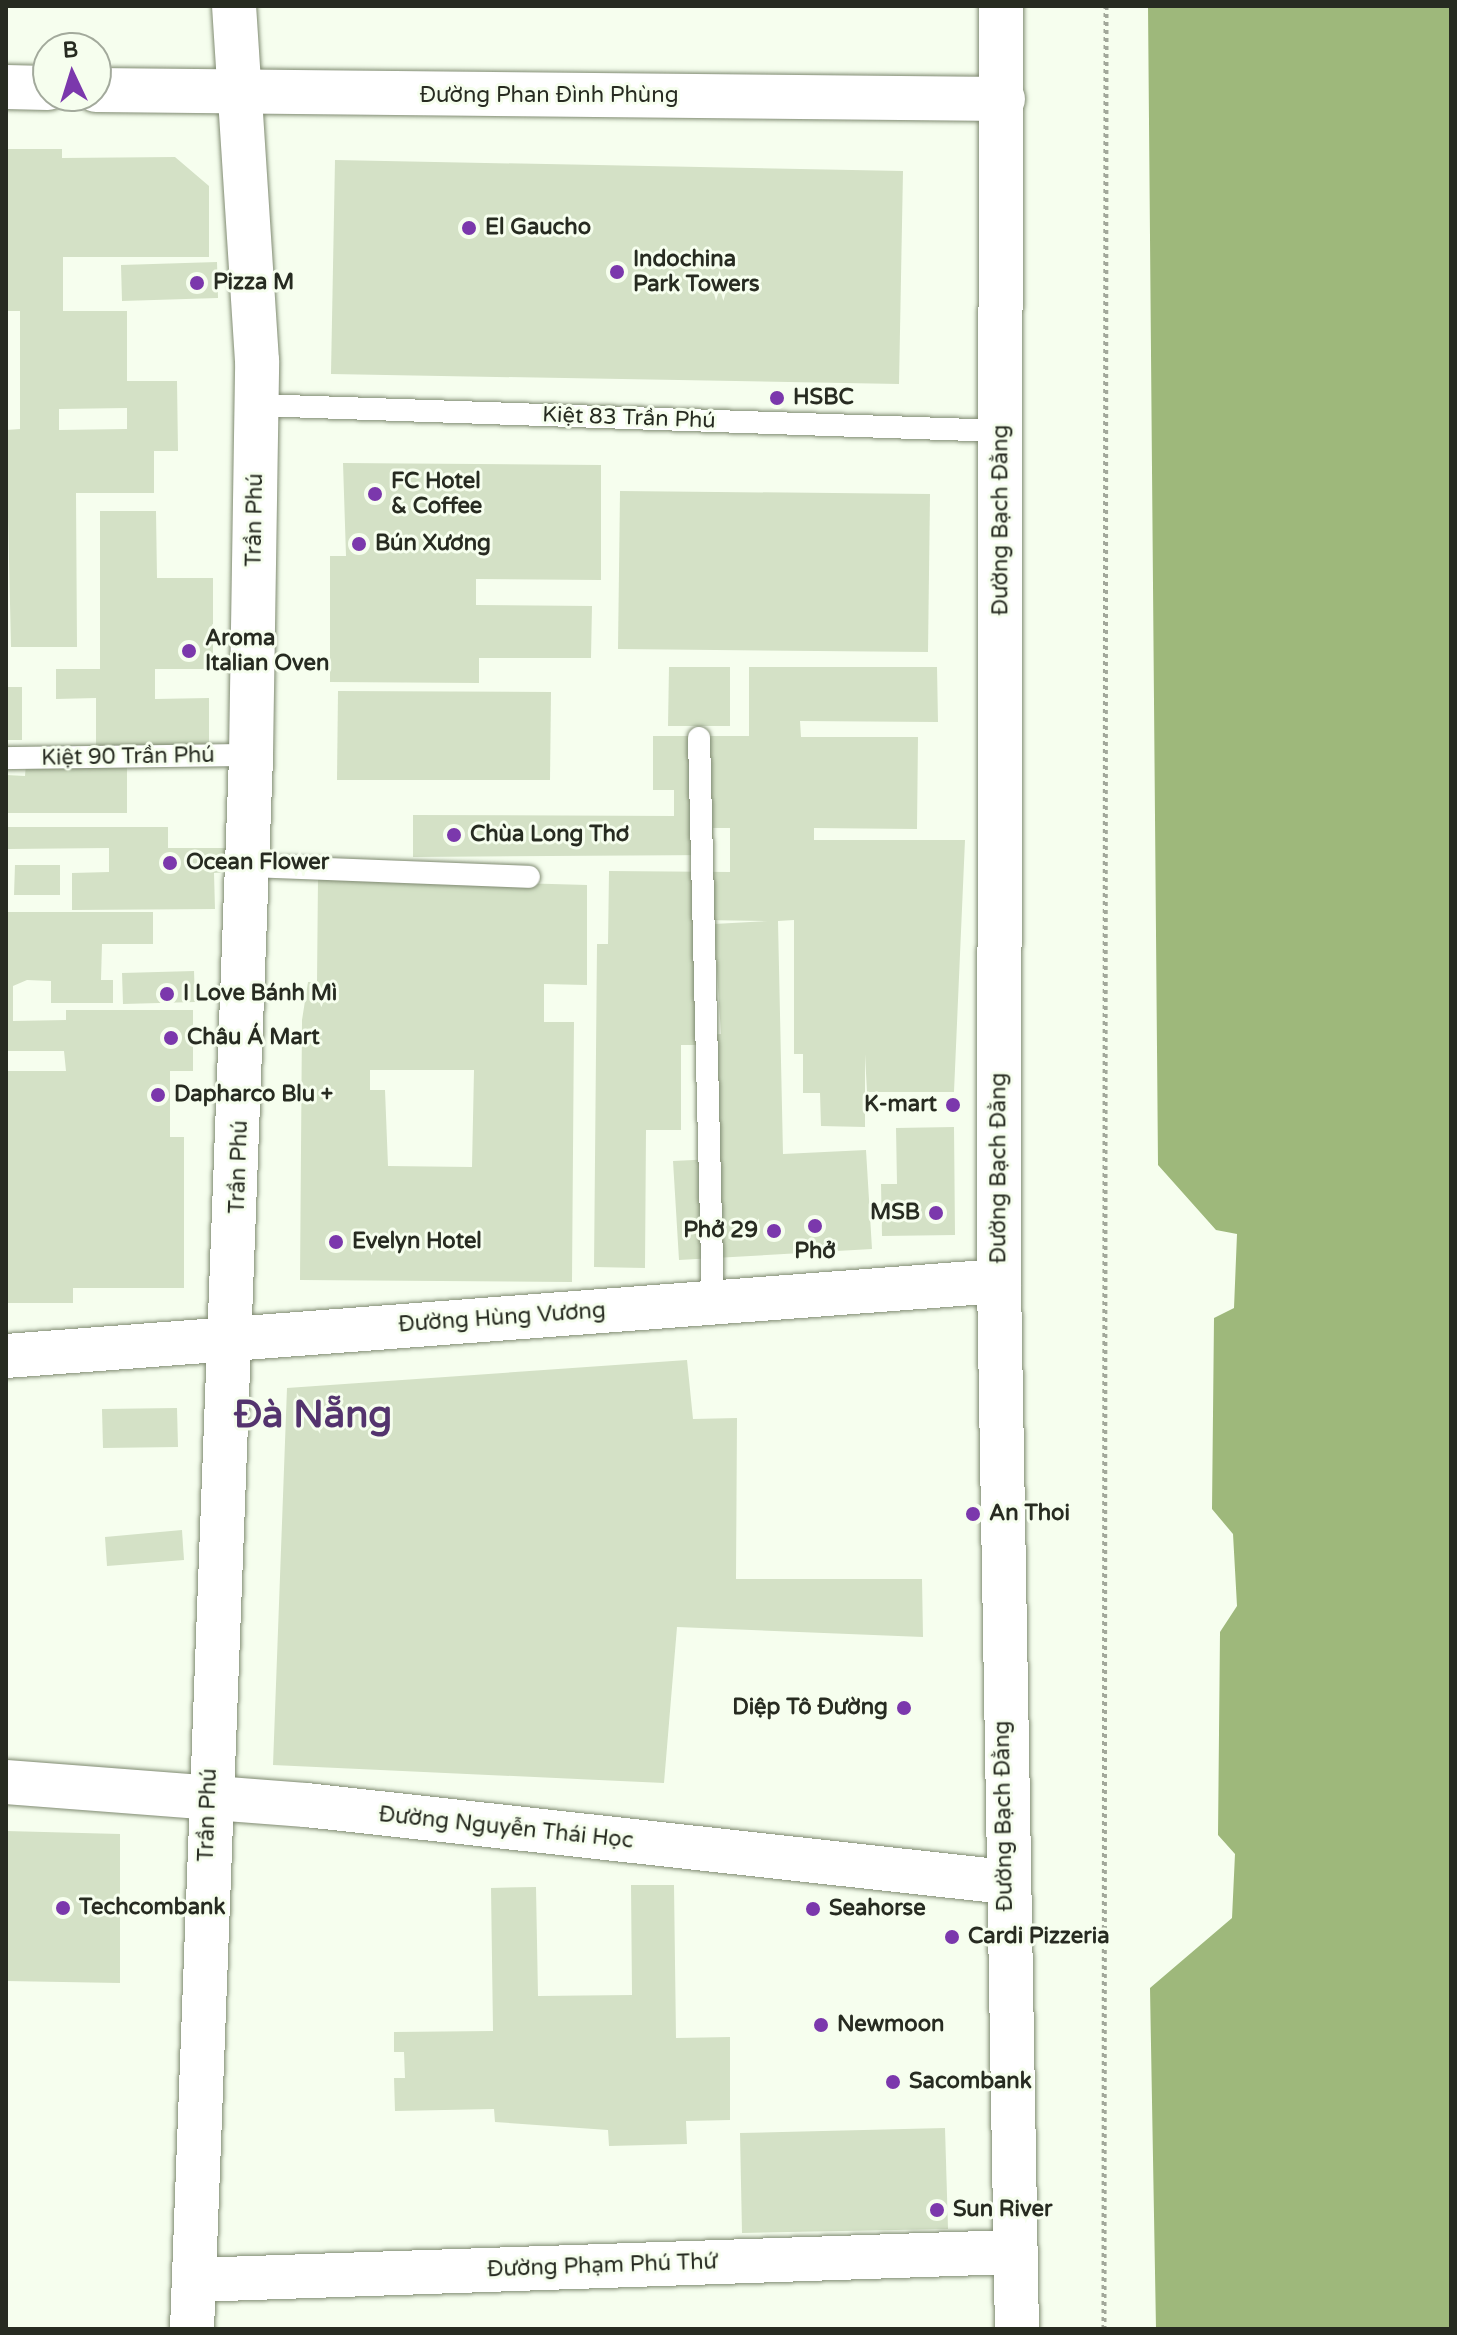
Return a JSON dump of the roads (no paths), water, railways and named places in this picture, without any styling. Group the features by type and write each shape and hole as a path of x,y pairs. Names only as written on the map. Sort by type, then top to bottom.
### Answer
{"main road":[{"name":"Trần Phú","path":"192,2329 208,1798 234,1337 251,755 257,405 242,94 234,6"},
{"name":"Đường Bạch Đằng","path":"1001,6 999,1281 1011,2252 1017,2329"},
{"path":"6,87 32,88"},
{"name":"Đường Phan Đình Phùng","path":"112,90 1003,99"},
{"name":"Đường Hùng Vương","path":"6,1356 999,1281"},
{"name":"Đường Nguyễn Thái Học","path":"6,1782 208,1798 1006,1882"},
{"name":"Đường Phạm Phú Thứ","path":"194,2280 1011,2252"}],"lane":[{"name":"Kiệt 83 Trần Phú","path":"257,405 1002,431"},
{"path":"699,738 713,1303"},
{"name":"Kiệt 90 Trần Phú","path":"6,758 251,755"},
{"path":"248,866 529,877"}],"place":[{"name":"El Gaucho","path":"469,228"},
{"name":"Indochina Park Towers","path":"617,272"},
{"name":"Pizza M","path":"197,283"},
{"name":"HSBC","path":"777,398"},
{"name":"FC Hotel & Coffee","path":"375,494"},
{"name":"Bún Xương","path":"359,544"},
{"name":"Aroma Italian Oven","path":"189,651"},
{"name":"Chùa Long Thơ","path":"454,835"},
{"name":"Ocean Flower","path":"170,863"},
{"name":"I Love Bánh Mì","path":"167,994"},
{"name":"Châu Á Mart","path":"171,1038"},
{"name":"Dapharco Blu +","path":"158,1095"},
{"name":"K-mart","path":"953,1105"},
{"name":"MSB","path":"936,1213"},
{"name":"Phở","path":"815,1226"},
{"name":"Phở 29","path":"774,1231"},
{"name":"Evelyn Hotel","path":"336,1242"},
{"name":"An Thoi","path":"973,1514"},
{"name":"Diệp Tô Đường","path":"904,1708"},
{"name":"Techcombank","path":"63,1908"},
{"name":"Seahorse","path":"813,1909"},
{"name":"Cardi Pizzeria","path":"952,1937"},
{"name":"Newmoon","path":"821,2025"},
{"name":"Sacombank","path":"893,2082"},
{"name":"Sun River","path":"937,2210"}],"district":[{"name":"Đà Nẵng","path":"313,1416"}]}
